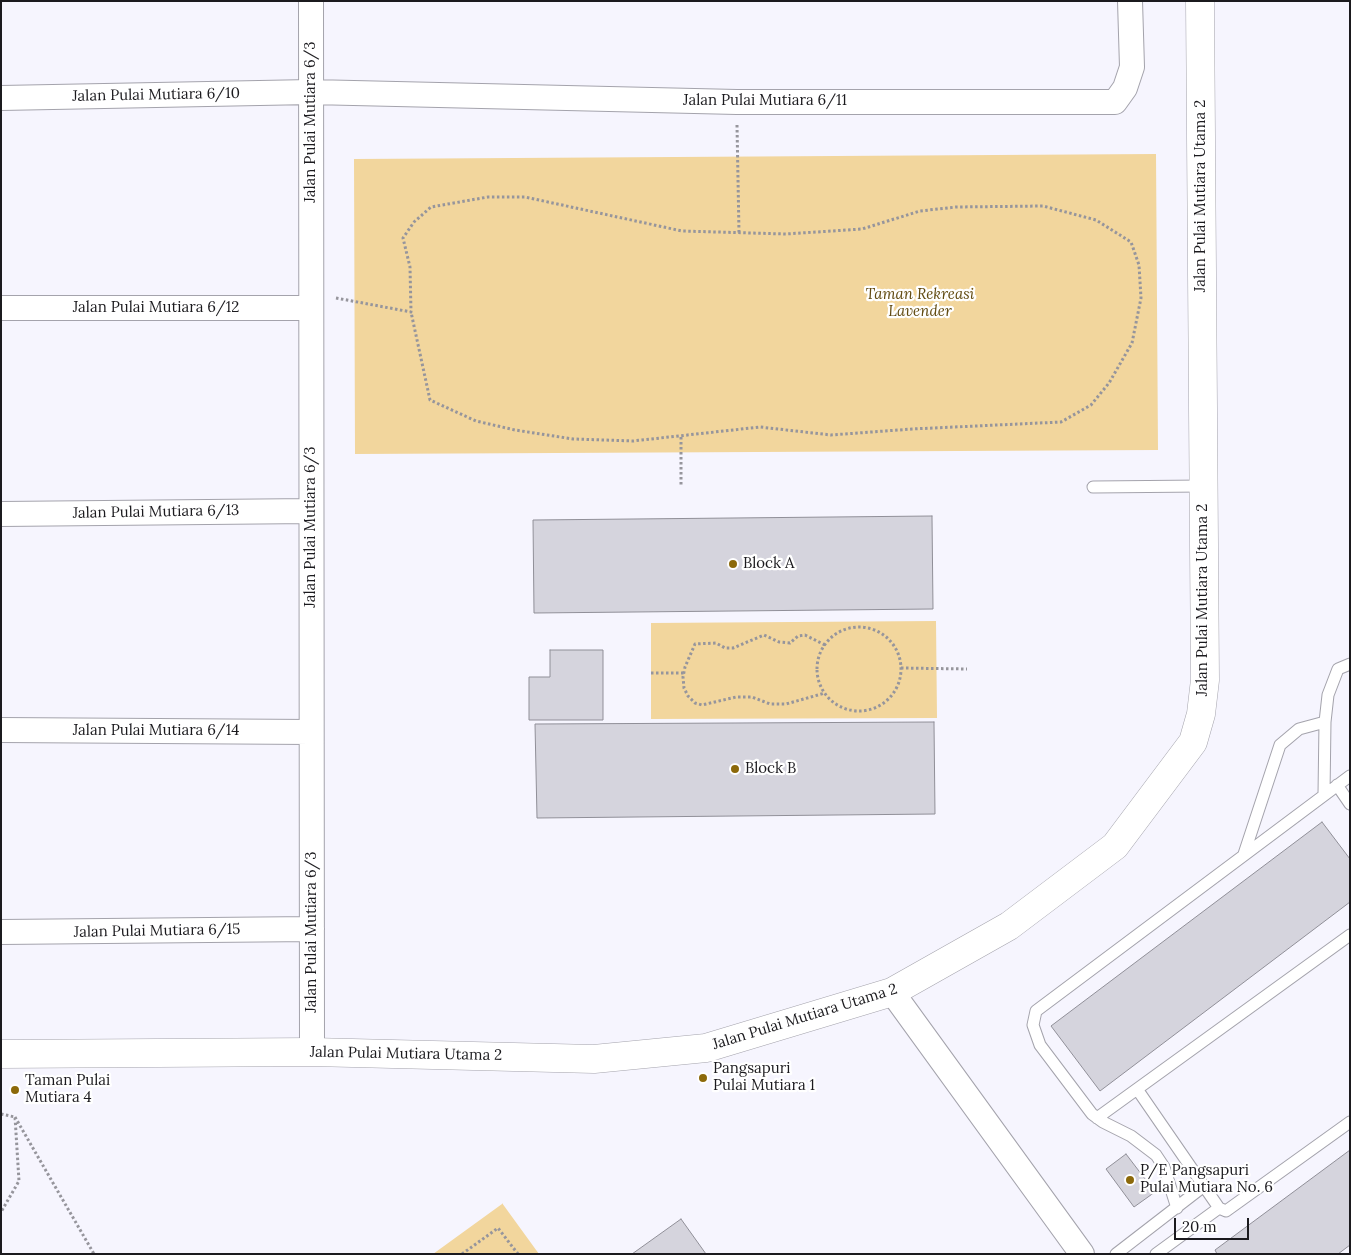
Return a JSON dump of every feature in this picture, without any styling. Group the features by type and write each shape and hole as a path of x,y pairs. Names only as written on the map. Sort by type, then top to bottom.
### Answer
{"street":[{"name":"Jalan Pulai Mutiara 6/3","path":"311,1 312,1052"},
{"name":"Jalan Pulai Mutiara 6/11","path":"311,92 737,102 1115,102 1125,88 1132,67 1130,1"},
{"name":"Jalan Pulai Mutiara Utama 2","path":"1,1054 312,1052 594,1059 706,1048 892,992 1009,926 1115,846 1192,742 1201,714 1205,680 1200,1"},
{"name":"Jalan Pulai Mutiara 6/10","path":"1,98 311,92"},
{"name":"Jalan Pulai Mutiara 6/12","path":"1,308 311,301"},
{"name":"Jalan Pulai Mutiara 6/13","path":"1,514 312,511"},
{"name":"Jalan Pulai Mutiara 6/14","path":"1,730 312,732"},
{"name":"Jalan Pulai Mutiara 6/15","path":"1,932 312,929"},
{"path":"892,992 1082,1254"}],"lane":[{"path":"1093,486 1204,486"},
{"path":"1324,794 1325,722 1328,695 1338,669 1350,664"},
{"path":"1244,854 1280,745 1298,729 1325,722"},
{"path":"1177,1208 1164,1167 1156,1155 1131,1136 1102,1122 1092,1114 1040,1045 1033,1025 1036,1011 1350,776"},
{"path":"1337,785 1350,804"},
{"path":"1098,1118 1350,935"},
{"path":"1137,1089 1219,1208 1226,1211 1350,1122"},
{"path":"1116,1254 1204,1186"},
{"path":"1156,1254 1173,1249 1219,1208"}],"path":[{"path":"737,102 739,233"},
{"path":"488,197 525,197 682,232 786,234 862,229 920,211 956,207 1044,206 1096,220 1131,242 1139,265 1142,298 1138,323 1132,343 1109,383 1091,405 1062,422 831,434 760,428 634,441 563,437 515,430 476,421 430,400 411,312 410,267 403,238 414,222 431,207 488,197"},
{"path":"311,301 411,312"},
{"path":"681,437 681,487"},
{"path":"853,627 868,628 881,633 892,642 899,654 901,668 899,681 893,693 884,703 871,709 844,708 833,701 825,693 818,679 817,665 825,645 828,640 840,631 853,627"},
{"path":"825,645 805,635 798,636 790,643 779,642 764,635 733,648 725,648 716,643 696,644 684,673 684,688 688,696 695,703 702,705 736,698 752,697 770,704 786,704 825,693"},
{"path":"901,668 967,669"},
{"path":"651,673 684,673"},
{"path":"1,1114 14,1117 94,1254"},
{"path":"1,1212 19,1182 14,1117"},
{"path":"462,1254 498,1228 518,1254"}],"green space":[{"name":"Taman Rekreasi Lavender","path":"1156,154 1158,450 355,454 354,159"},
{"path":"936,621 937,718 651,719 651,623"},
{"path":"502,1204 539,1254 433,1254"}],"building":[{"name":"Block A","path":"932,516 933,609 534,613 533,520"},
{"path":"550,650 603,650 603,720 529,720 529,677 550,677"},
{"name":"Block B","path":"934,722 935,814 537,818 535,724"},
{"path":"1322,822 1350,859 1350,902 1100,1091 1051,1026"},
{"path":"1350,1150 1350,1245 1338,1254 1217,1254 1215,1250"},
{"name":"P/E Pangsapuri Pulai Mutiara No. 6","path":"1126,1154 1155,1192 1134,1207 1106,1169"},
{"path":"681,1219 706,1254 632,1254"}],"place":[{"name":"Block A","path":"733,564"},
{"name":"Block B","path":"735,769"},
{"name":"Pangsapuri Pulai Mutiara 1","path":"703,1078"},
{"name":"Taman Pulai Mutiara 4","path":"15,1090"},
{"name":"P/E Pangsapuri Pulai Mutiara No. 6","path":"1130,1180"}]}
